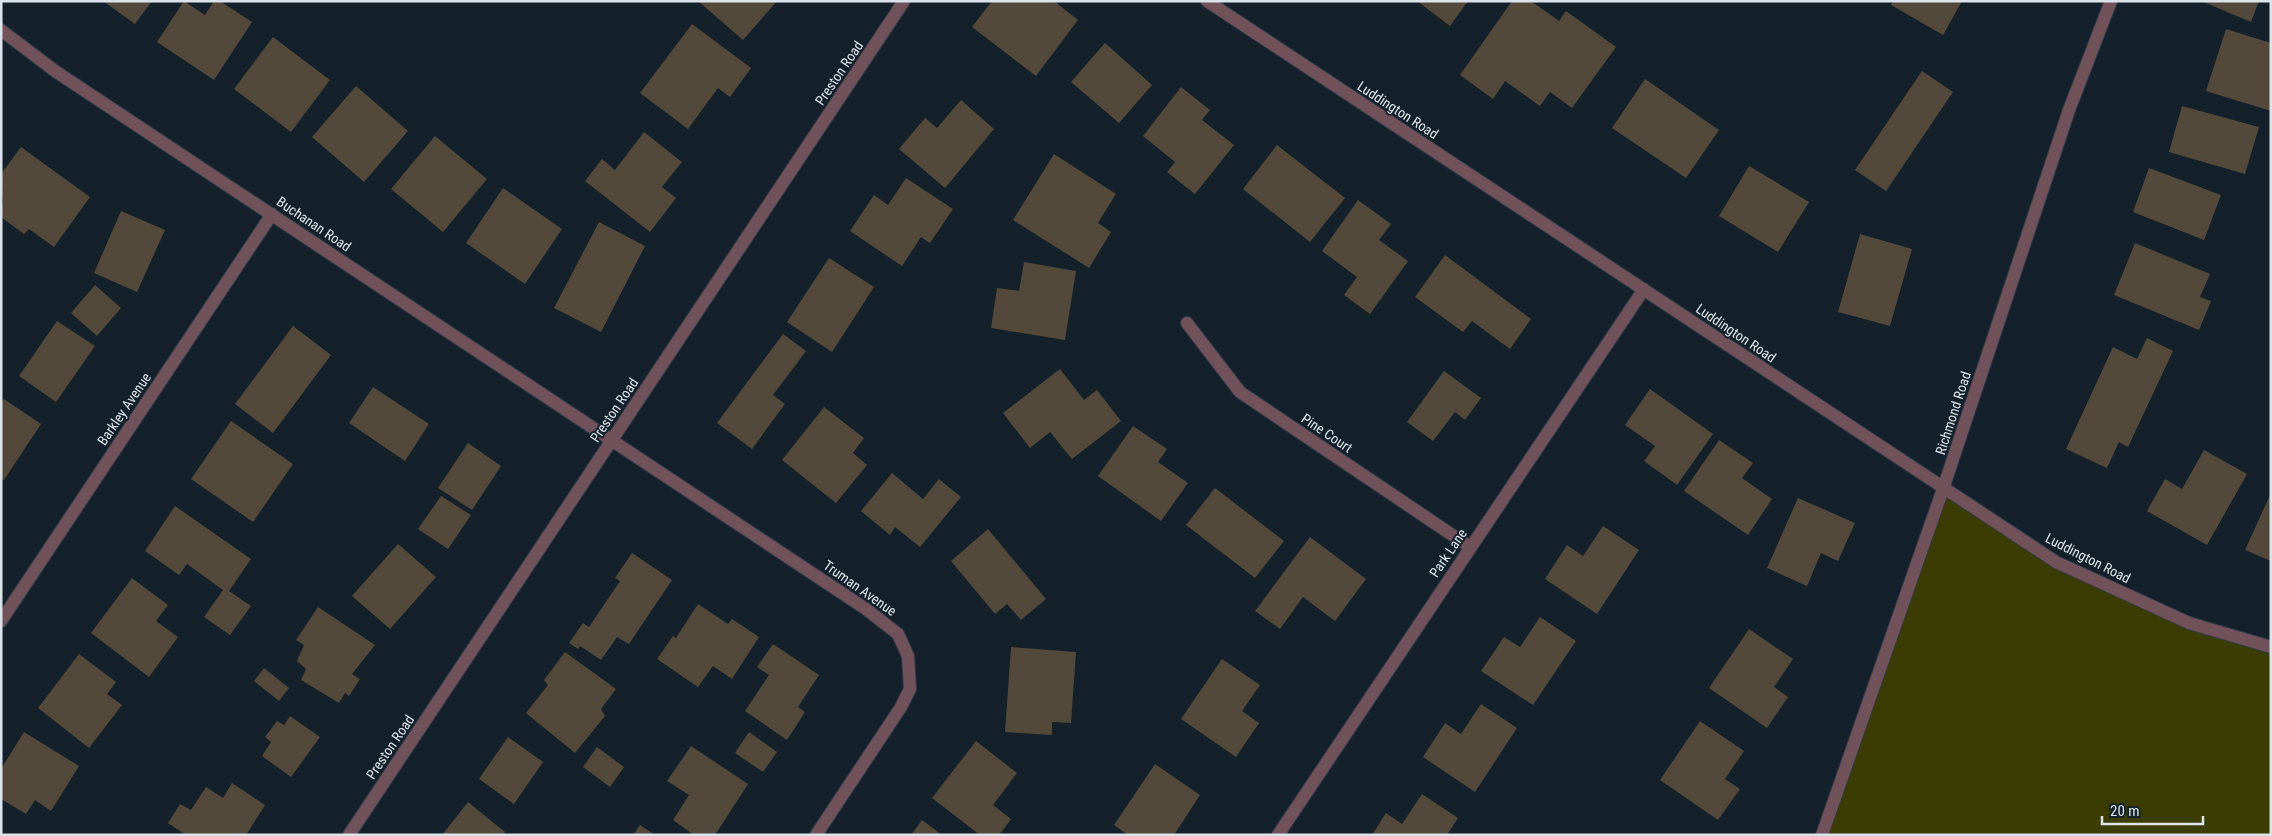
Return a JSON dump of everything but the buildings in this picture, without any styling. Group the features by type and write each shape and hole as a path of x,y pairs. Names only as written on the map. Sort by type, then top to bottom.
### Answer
{"street":[{"name":"Preston Road","path":"349,835 904,1"},
{"name":"Luddington Road","path":"1207,1 2056,562 2189,623 2271,647"},
{"name":"Richmond Road","path":"1822,835 1943,489 2070,110 2112,1"},
{"name":"Buchanan Road","path":"1,30 56,71 612,440"},
{"name":"Barkley Avenue","path":"1,621 272,214"},
{"name":"Park Lane","path":"1278,835 1644,289"},
{"name":"Pine Court","path":"1187,323 1240,392 1470,547"},
{"name":"Truman Avenue","path":"612,440 866,609 898,634 908,656 910,689 901,707 816,835"}],"shaded area":[{"path":"1943,489 2056,562 2189,623 2271,647 2271,835 1822,835"}]}
